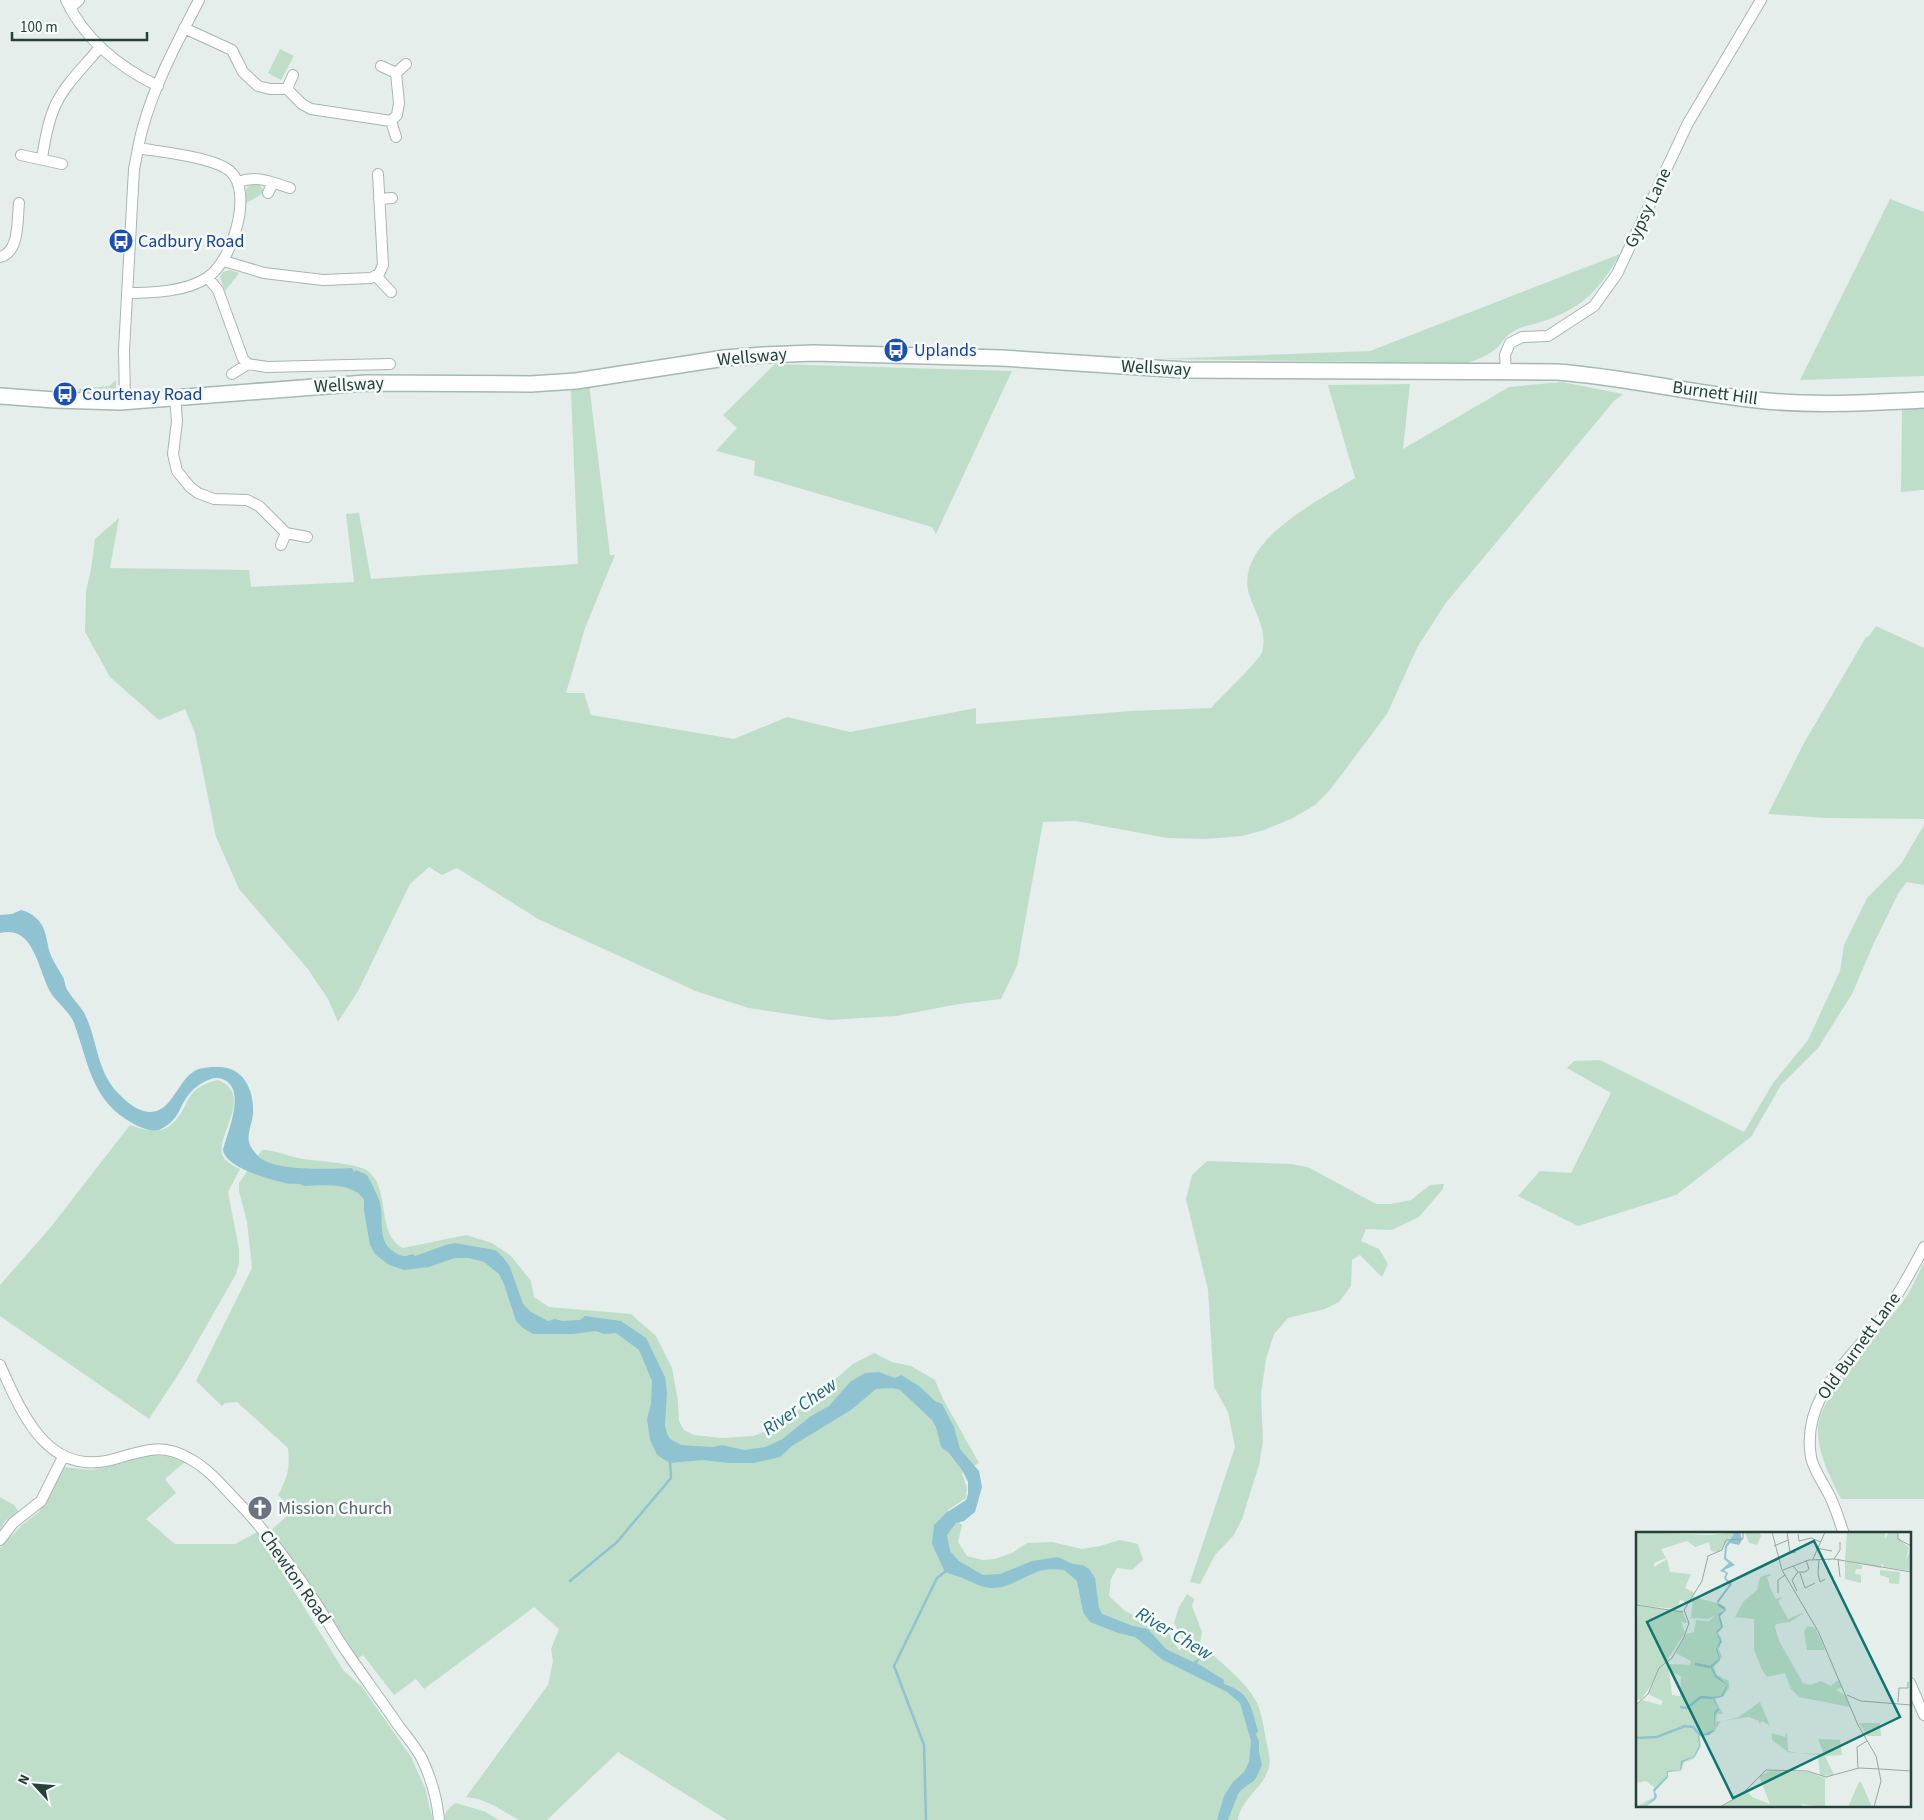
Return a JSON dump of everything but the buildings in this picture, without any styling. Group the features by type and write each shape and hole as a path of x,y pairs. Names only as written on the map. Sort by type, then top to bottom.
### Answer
{"main road":[{"name":"Wellsway","path":"0,396 55,400 125,401 366,383 479,385 576,381 725,358 813,353 1002,358 1185,370 1506,372"},
{"name":"Burnett Hill","path":"1506,372 1557,372 1601,375 1765,401 1812,403 1924,400"}],"street":[{"path":"79,0 68,4 83,28 100,48 114,61 135,75 158,86"},
{"path":"125,401 126,293 134,168 143,126 158,86 198,0"},
{"name":"Gypsy Lane","path":"1506,372 1505,355 1510,343 1522,338 1548,336 1569,323 1594,306 1617,274 1688,123 1761,0"},
{"path":"184,28 232,50 243,72 258,86 270,89 287,89 302,104 312,109 390,121 397,115 399,103 396,73"},
{"path":"42,158 46,132 56,106 65,90 100,48"},
{"path":"396,73 406,64"},
{"path":"381,66 396,73"},
{"path":"287,89 293,75"},
{"path":"390,121 396,137"},
{"path":"126,293 172,290 208,278 224,261 238,223 238,182 232,172 217,164 138,148"},
{"path":"21,154 62,164"},
{"path":"224,261 264,273 304,279 343,280 376,276 383,265 378,174"},
{"path":"238,182 253,178 290,188"},
{"path":"268,193 273,182"},
{"path":"379,199 392,198"},
{"path":"0,257 8,253 14,245 19,203"},
{"path":"376,276 391,292"},
{"path":"208,278 218,290 243,359 248,364"},
{"path":"232,374 248,364 267,366 390,364"},
{"path":"175,397 177,421 173,454 174,464 182,478 198,493 214,499 242,500 253,503 265,511 286,532 307,537"},
{"path":"281,545 286,532"},
{"name":"Old Burnett Lane","path":"1843,1532 1832,1501 1811,1458 1810,1438 1814,1411 1824,1388 1881,1319 1903,1286 1924,1246"},
{"name":"Chewton Road","path":"0,1365 27,1420 37,1434 63,1457 87,1463 102,1463 151,1448 186,1456 213,1476 250,1514 286,1560 344,1649 421,1757 438,1802 439,1820"},
{"path":"0,1540 13,1523 41,1501 63,1457"},
{"path":"1912,1688 1924,1715"}],"green space":[{"path":"280,49 294,56 281,80 268,73"},
{"path":"252,183 259,184 263,190 262,194 246,203 246,189"},
{"path":"1890,199 1924,212 1924,376 1800,380"},
{"path":"1620,254 1605,278 1580,303 1558,316 1522,327 1507,336 1491,352 1467,363 1161,359 1370,351"},
{"path":"230,270 239,273 225,291 220,277 223,272"},
{"path":"775,364 1012,371 936,534 932,527 754,475 755,461 716,451 737,428 723,415"},
{"path":"116,380 116,390 111,394 79,394 79,389 109,386"},
{"path":"1562,382 1623,394 1614,401 1445,604 1417,648 1387,714 1330,790 1315,805 1291,819 1264,830 1242,836 1206,839 1167,838 1076,821 1043,822 1017,966 1001,999 959,1004 896,1016 829,1020 749,1008 698,992 538,919 457,868 442,875 429,867 410,884 358,991 338,1022 328,999 308,969 239,889 216,837 195,733 185,709 159,720 110,677 85,632 86,592 95,539 119,518 110,568 249,570 251,587 354,582 346,514 359,513 371,579 578,564 571,391 589,384 610,555 615,555 585,628 566,693 584,693 591,715 734,739 787,717 850,732 976,708 976,724 1130,711 1211,708 1247,671 1262,652 1262,629 1249,594 1248,575 1254,557 1266,540 1283,525 1321,498 1355,478 1328,385 1410,384 1403,449 1509,387"},
{"path":"1924,406 1924,490 1901,492 1902,407"},
{"path":"1876,626 1924,648 1924,819 1828,818 1768,814 1804,743 1866,637 1869,636"},
{"path":"1924,825 1924,885 1907,882 1898,894 1852,994 1818,1048 1781,1085 1751,1137 1676,1195 1578,1226 1518,1196 1540,1171 1571,1173 1611,1093 1567,1068 1574,1061 1600,1060 1744,1132 1773,1083 1808,1040 1840,971 1844,945 1867,898 1901,864"},
{"path":"218,1080 228,1086 233,1095 232,1115 224,1136 222,1154 227,1161 240,1169 228,1192 239,1249 239,1263 236,1274 183,1367 149,1419 0,1316 0,1285 50,1228 130,1125 152,1131 165,1129 176,1120 193,1092 203,1085"},
{"path":"262,1150 303,1159 346,1164 369,1172 379,1188 390,1235 403,1248 466,1235 492,1243 511,1256 531,1281 534,1297 549,1307 631,1314 656,1336 672,1368 678,1401 679,1421 684,1430 694,1435 722,1438 753,1436 770,1430 785,1422 853,1364 874,1353 892,1362 911,1366 935,1380 943,1399 979,1463 962,1473 967,1488 966,1498 948,1510 962,1525 958,1542 967,1556 983,1560 995,1559 1012,1553 1027,1543 1052,1542 1082,1549 1120,1540 1138,1544 1143,1560 1132,1570 1117,1568 1111,1579 1109,1596 1125,1611 1167,1631 1179,1650 1186,1646 1174,1623 1179,1607 1187,1594 1194,1599 1192,1606 1202,1632 1200,1644 1246,1687 1257,1703 1264,1726 1270,1764 1262,1781 1243,1805 1238,1820 727,1820 618,1752 547,1820 519,1820 493,1805 466,1797 548,1685 553,1661 551,1649 559,1629 534,1607 424,1689 416,1679 394,1695 363,1655 357,1659 270,1531 287,1516 284,1512 289,1507 278,1495 288,1472 288,1448 237,1402 225,1403 222,1406 196,1381 252,1268 247,1222 239,1191 239,1183"},
{"path":"1207,1161 1292,1164 1310,1168 1376,1204 1390,1204 1411,1200 1430,1185 1444,1184 1443,1189 1419,1217 1392,1230 1366,1229 1361,1241 1379,1249 1388,1264 1382,1277 1360,1255 1352,1260 1351,1286 1339,1302 1325,1309 1288,1318 1274,1334 1266,1359 1261,1394 1263,1441 1259,1465 1242,1519 1234,1535 1215,1555 1200,1584 1190,1582 1235,1447 1228,1412 1214,1387 1208,1290 1186,1199 1192,1175"},
{"path":"1924,1262 1924,1499 1841,1499 1825,1465 1820,1448 1818,1430 1821,1415 1828,1399 1839,1382 1905,1298"},
{"path":"149,1455 167,1456 185,1462 165,1479 176,1493 146,1519 175,1544 235,1544 257,1532 344,1671 362,1687 411,1757 425,1788 433,1820 0,1820 0,1548 22,1525 39,1512 63,1467 92,1470"},
{"path":"0,1497 14,1505 19,1512 5,1521 0,1530"},
{"path":"456,1803 486,1812 499,1820 444,1820 445,1814"}],"water":[{"name":"River Chew","path":"21,910 33,915 42,925 53,961 63,977 70,995 87,1019 106,1075 117,1092 130,1104 144,1111 158,1110 165,1106 187,1077 196,1070 219,1067 235,1071 246,1082 252,1096 253,1116 249,1131 249,1142 257,1155 264,1160 287,1167 317,1169 352,1168 354,1172 356,1170 367,1175 380,1201 382,1230 385,1242 396,1254 408,1256 413,1254 415,1256 455,1243 495,1250 510,1267 523,1304 531,1312 548,1321 555,1319 562,1321 580,1320 585,1316 621,1321 646,1338 665,1377 667,1392 665,1425 667,1434 670,1439 681,1445 712,1447 722,1445 744,1450 765,1447 781,1440 811,1416 829,1406 850,1382 865,1373 879,1372 895,1378 901,1375 919,1386 935,1401 942,1404 954,1427 960,1449 979,1471 982,1487 975,1512 964,1521 956,1523 947,1535 950,1551 959,1561 983,1575 1000,1574 1032,1561 1058,1557 1073,1564 1083,1565 1089,1569 1095,1578 1099,1608 1102,1614 1133,1626 1148,1629 1166,1649 1193,1662 1200,1658 1197,1663 1224,1680 1224,1684 1245,1696 1258,1731 1256,1734 1259,1741 1262,1765 1255,1780 1238,1794 1228,1820 1217,1820 1224,1796 1233,1782 1244,1772 1249,1762 1251,1741 1240,1703 1227,1692 1163,1660 1135,1637 1118,1633 1090,1622 1083,1612 1077,1581 1064,1570 1039,1571 998,1588 981,1586 945,1572 932,1544 934,1525 946,1513 966,1500 968,1482 962,1470 949,1453 941,1447 936,1427 932,1420 900,1390 893,1388 876,1389 851,1410 792,1446 780,1457 754,1463 702,1460 670,1463 657,1455 650,1440 647,1419 651,1404 652,1381 639,1350 616,1333 605,1334 595,1331 573,1334 533,1334 516,1321 499,1274 484,1262 469,1258 455,1258 429,1267 404,1270 389,1265 375,1254 370,1245 364,1200 359,1194 345,1187 304,1186 269,1179 249,1172 226,1156 223,1150 232,1121 235,1098 233,1089 228,1082 214,1078 199,1085 187,1097 172,1122 159,1130 143,1128 120,1115 100,1093 88,1067 74,1023 51,993 28,942 12,932 0,933 0,915 12,914"}],"waterway":[{"path":"570,1581 617,1542 671,1478 670,1461"},
{"path":"926,1820 924,1745 894,1666 937,1578 946,1571"}],"place":[{"name":"Cadbury Road","path":"121,241"},
{"name":"Uplands","path":"896,350"},
{"name":"Courtenay Road","path":"65,394"},
{"name":"Mission Church","path":"260,1508"}]}
